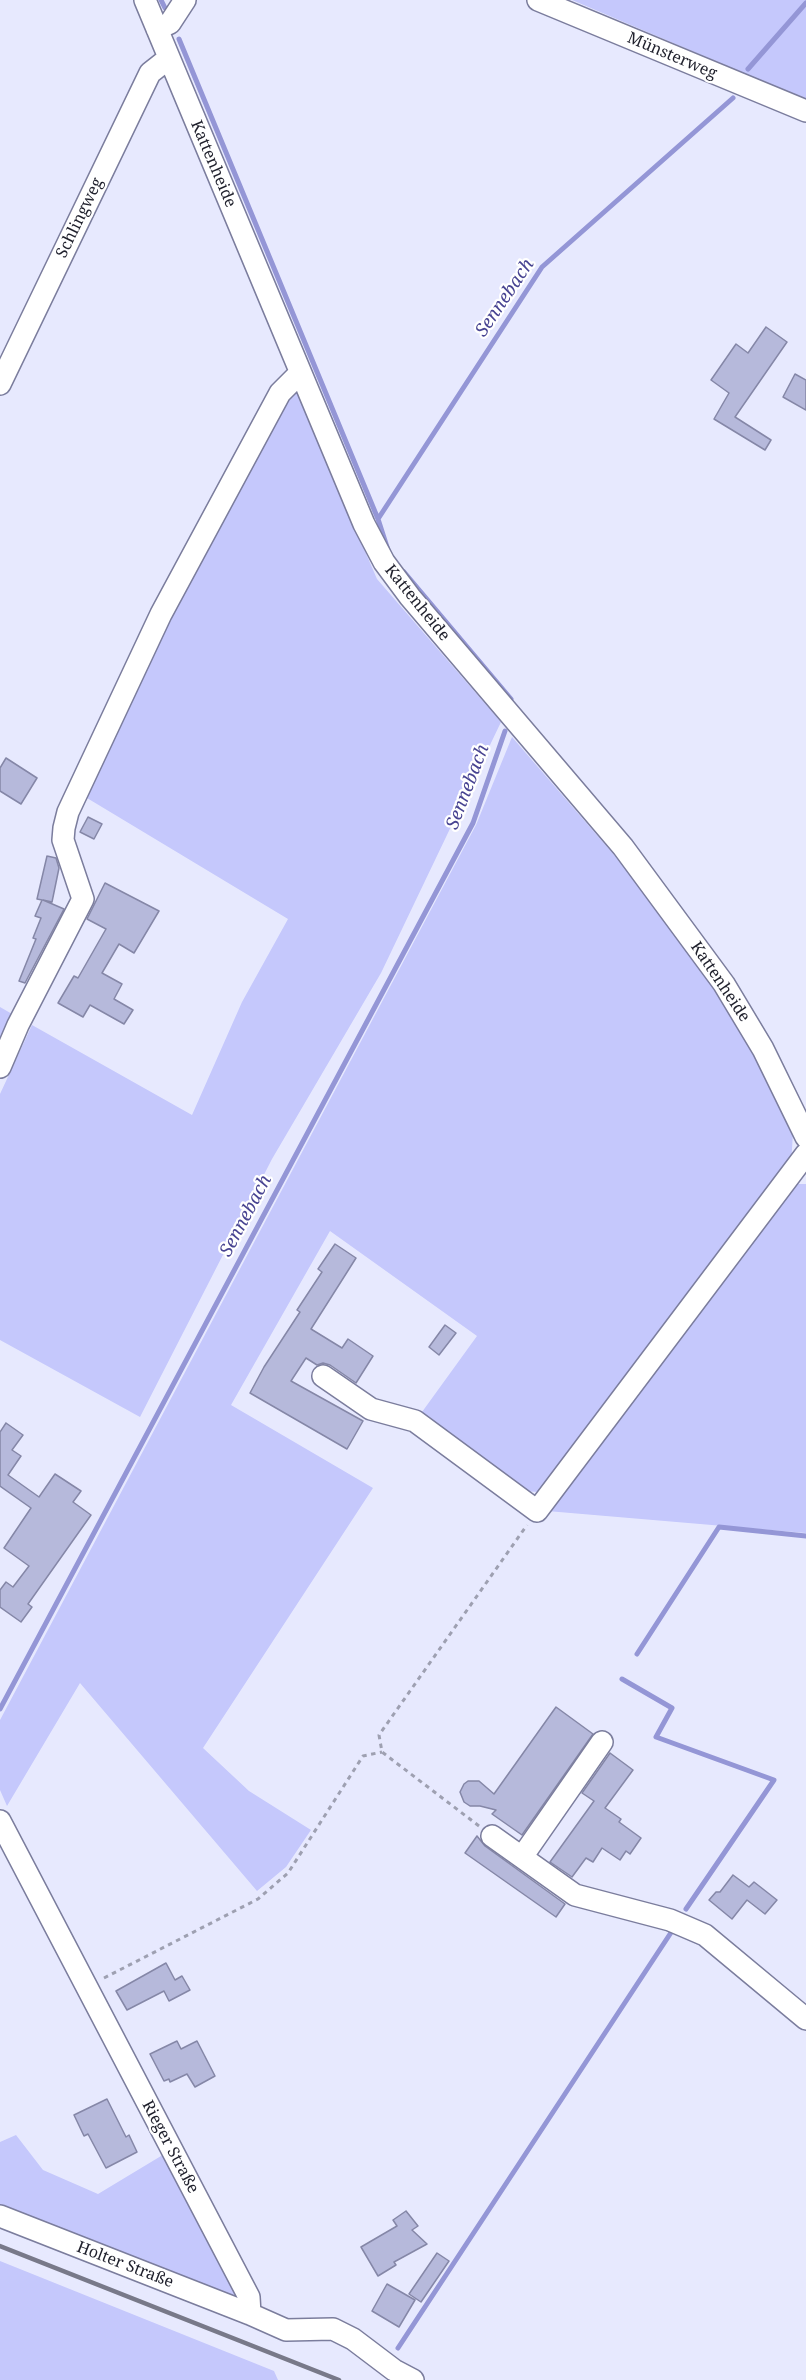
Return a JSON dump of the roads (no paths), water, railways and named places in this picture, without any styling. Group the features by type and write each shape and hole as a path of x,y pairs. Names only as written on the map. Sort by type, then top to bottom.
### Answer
{"street":[{"name":"Kattenheide","path":"145,0 364,524 384,562 410,597 623,847 724,984 763,1049 806,1137"},
{"path":"157,29 170,23 185,0"},
{"name":"Münsterweg","path":"538,0 806,111"},
{"name":"Schlingweg","path":"0,384 150,73 169,58"},
{"path":"0,1067 18,1025 83,899 63,840 68,812 161,614 280,393 300,373"},
{"path":"323,1376 371,1409 415,1421 537,1511 806,1154"},
{"path":"522,1857 602,1742"},
{"name":"Rieger Straße","path":"0,1821 249,2297 250,2314"},
{"path":"492,1836 575,1895 670,1920 705,1935 806,2019"},
{"name":"Holter Straße","path":"0,2216 250,2314"},
{"path":"250,2314 286,2330 333,2329 353,2339 394,2370 413,2380"}],"waterway":[{"path":"161,0 165,8"},
{"name":"Sennebach","path":"748,69 806,3"},
{"path":"179,39 378,519"},
{"name":"Sennebach","path":"388,550 378,519 542,267 733,98"},
{"name":"Sennebach","path":"404,572 511,699"},
{"name":"Sennebach","path":"0,1709 473,823 505,731"},
{"path":"637,1654 719,1527 806,1536"},
{"path":"622,1679 672,1708 656,1737 774,1780 686,1909"},
{"path":"398,2348 674,1928"}],"railway":[{"path":"0,2246 339,2380"}]}
